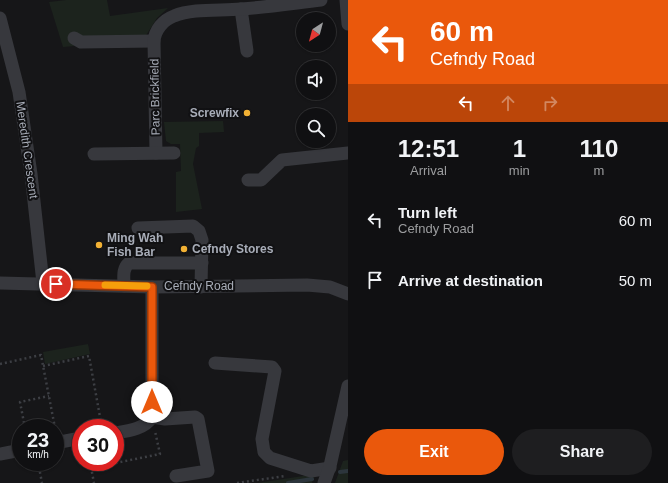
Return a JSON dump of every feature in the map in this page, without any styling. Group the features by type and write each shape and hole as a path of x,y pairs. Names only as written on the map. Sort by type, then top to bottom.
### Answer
{"street":[{"name":"Parc Brickfield","path":"156,153 154,41 158,29 165,21 174,16 189,12 241,9 321,0"},
{"path":"346,0 348,24"},
{"path":"241,9 246,50"},
{"name":"Meredith Crescent","path":"0,18 19,92 31,174 43,283"},
{"name":"Parc Brickfield","path":"74,38 81,42 154,41"},
{"name":"Parc Brickfield","path":"94,154 174,153"},
{"path":"248,180 261,180 282,160 348,153"},
{"path":"138,228 193,226 199,231 202,240 201,287"},
{"path":"124,286 124,270 129,263 202,263"},
{"name":"Cefndy Road","path":"0,283 152,287 308,285 330,287 348,294"},
{"path":"124,431 142,426 150,421 152,417 152,287"},
{"path":"216,363 272,367 275,371 262,439 264,452 270,458 312,471 330,468"},
{"path":"324,483 330,468 348,386"},
{"path":"152,417 165,419 195,417 198,419 208,471 176,476"},
{"path":"0,454 12,452"}],"path":[{"path":"0,364 41,355 53,419"},
{"path":"43,366 89,356 100,419"},
{"path":"23,419 20,402 49,396"},
{"path":"124,461 160,454 152,417"},
{"path":"40,471 42,483"},
{"path":"92,471 94,483"},
{"path":"237,483 291,475"}],"shaded area":[{"path":"66,0 107,0 110,16 168,8 157,18 145,37 70,38 74,46 63,47 49,2"},
{"path":"223,121 224,132 199,133 199,146 196,148 193,164 202,209 176,212 176,172 181,171 180,144 171,144 166,141 164,122"},
{"path":"88,344 90,354 45,364 43,352"},
{"path":"348,460 348,483 335,483 343,461"},
{"path":"309,475 314,477 312,483 258,483"}],"waterway":[{"path":"340,472 348,471"},
{"path":"288,483 312,479"}],"slow traffic":[{"path":"105,285 147,286"}],"place":[{"name":"Screwfix","path":"247,113"},
{"name":"Ming Wah Fish Bar","path":"99,245"},
{"name":"Cefndy Stores","path":"184,249"}],"route":[{"path":"56,284 152,287 152,402"}]}
